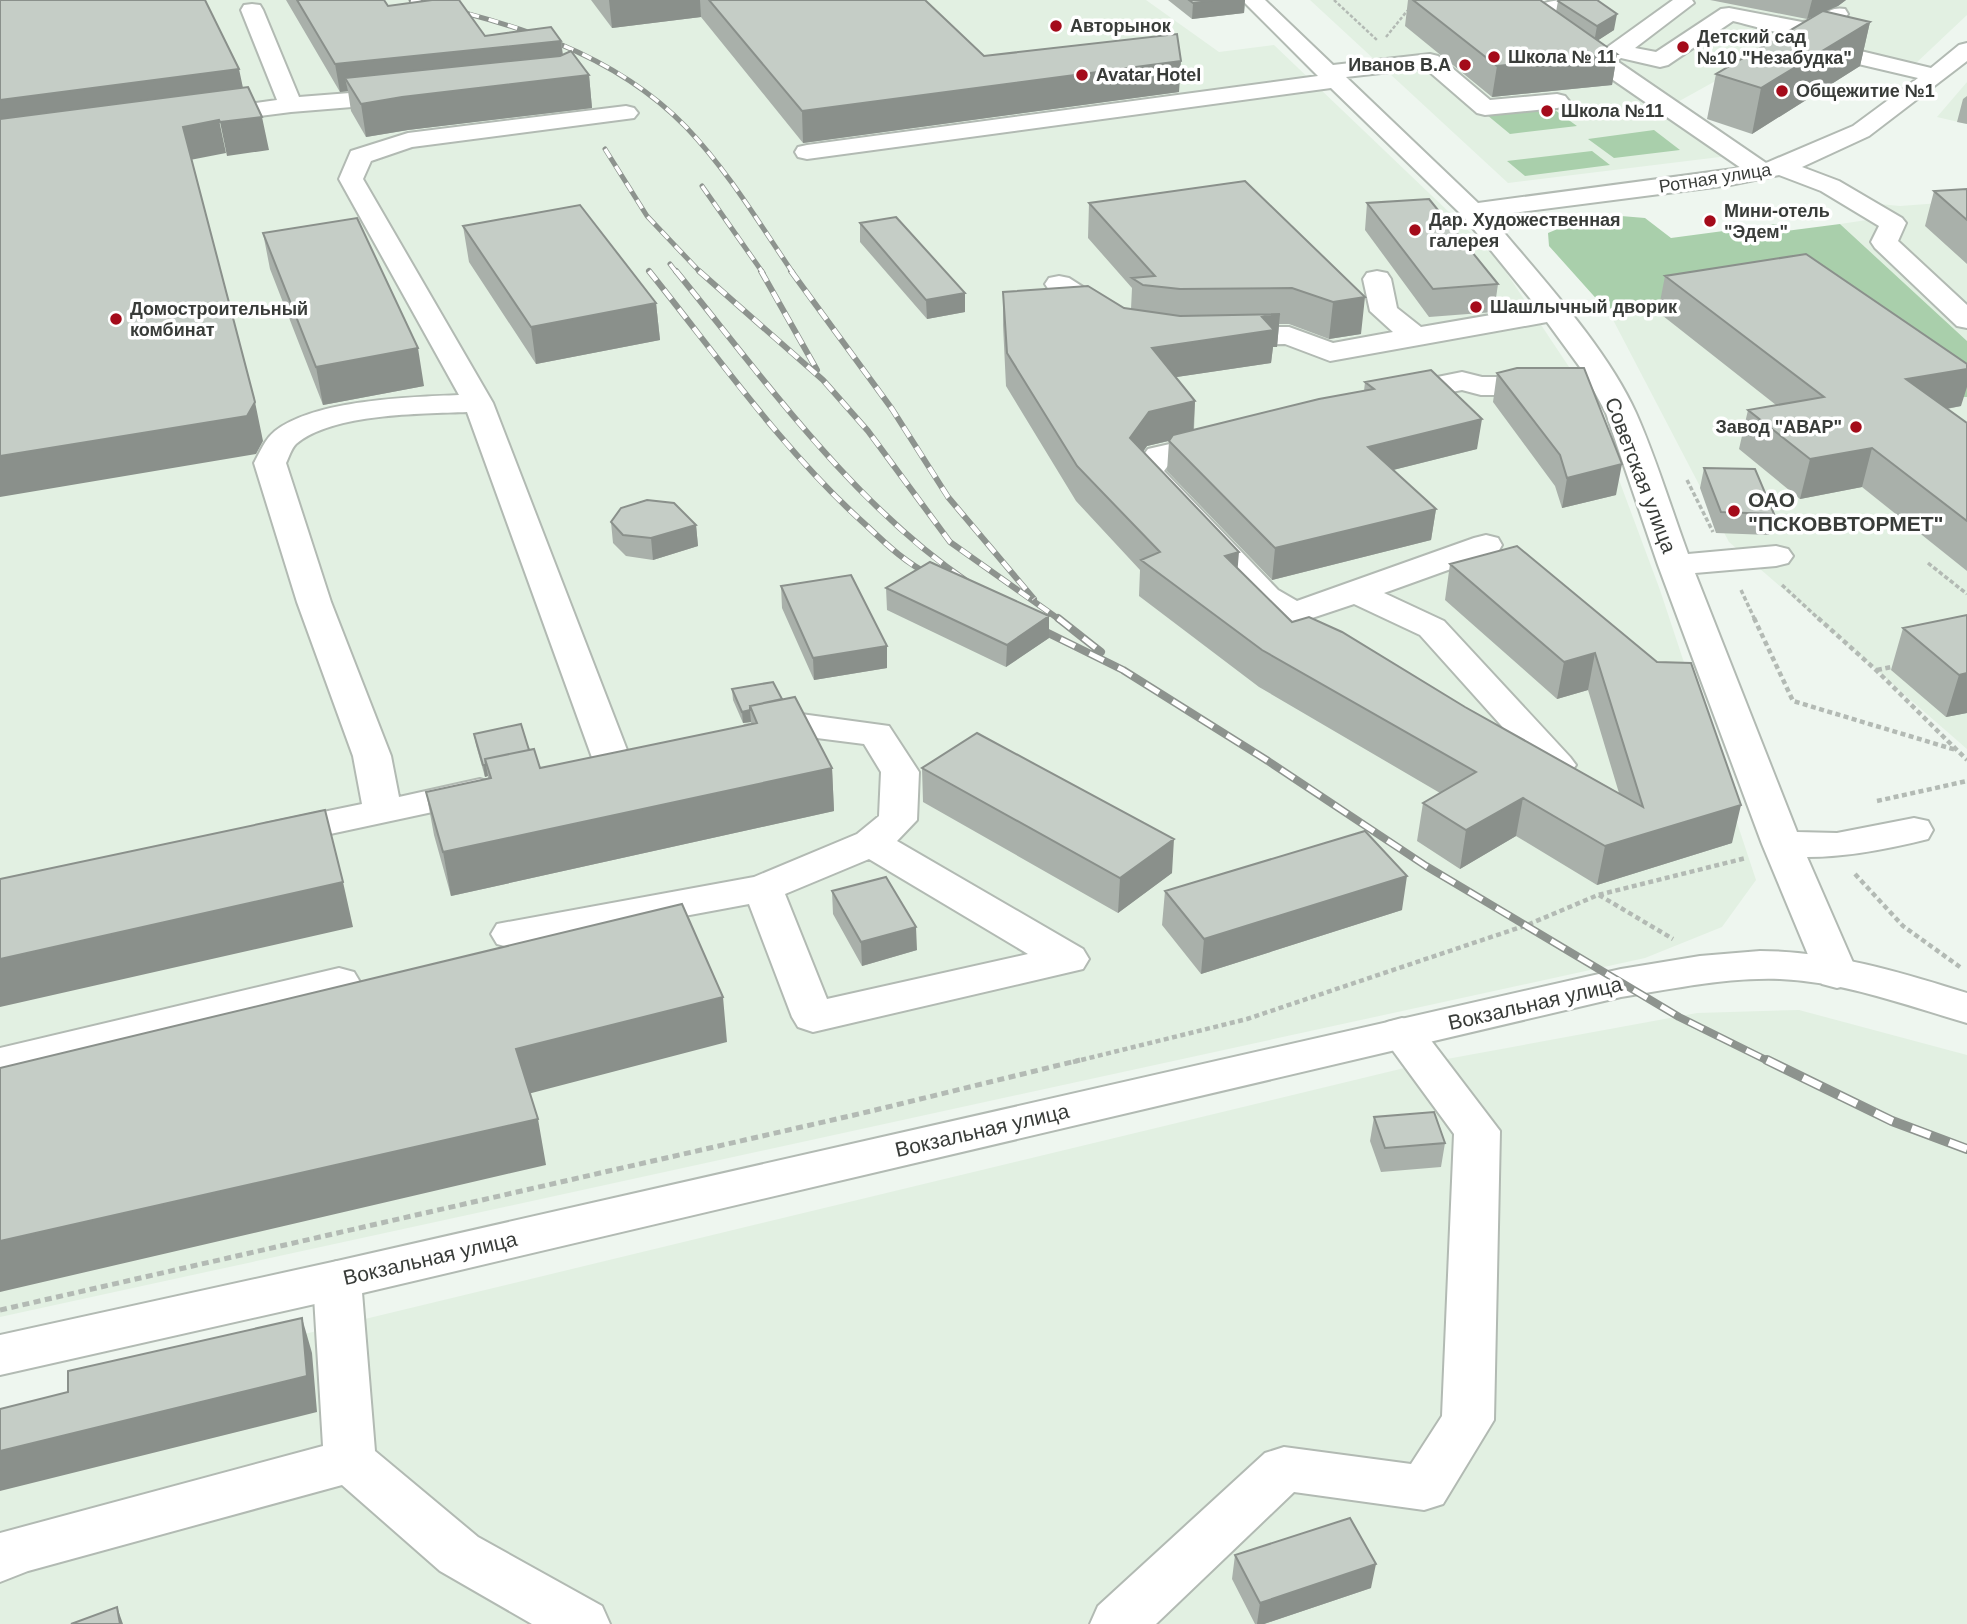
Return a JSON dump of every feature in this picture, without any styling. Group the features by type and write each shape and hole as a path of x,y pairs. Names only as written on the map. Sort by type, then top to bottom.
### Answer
{"street":[{"name":"Советская улица","path":"1253,0 1472,211 1554,312 1606,386 1621,413 1675,565 1767,850 1837,974"},
{"path":"1563,0 1537,17 1609,56 1686,119 1830,186 1894,223 1884,242 1967,320"},
{"path":"1609,56 1683,3"},
{"path":"252,10 291,105"},
{"path":"1609,56 1660,60 1729,14 1809,29 1816,29 1837,14"},
{"path":"1787,59 1810,45 1936,76"},
{"name":"Ротная улица","path":"1472,211 1730,178 1783,166 1861,131 1967,50"},
{"path":"807,152 1430,61 1485,108 1557,101"},
{"path":"180,120 291,105 426,93"},
{"path":"1686,119 1708,106"},
{"path":"626,113 408,140 360,156 351,179 478,403 600,766 653,755"},
{"path":"1783,166 1848,173"},
{"path":"1377,279 1384,311 1417,338"},
{"path":"1059,284 1133,332"},
{"path":"1206,337 1289,335 1330,352 1554,312"},
{"path":"1367,399 1462,381 1481,386 1606,386"},
{"path":"383,812 372,757 314,603 270,463 284,439 318,420 420,406 478,403"},
{"path":"1249,434 1159,456 1147,472 1266,597 1294,614 1486,545"},
{"path":"1675,565 1764,557"},
{"path":"1355,592 1432,628 1557,765"},
{"path":"512,934 763,888 871,843 898,820 900,772 876,734 801,725 720,741"},
{"path":"246,839 505,786"},
{"path":"1767,850 1837,845 1914,830"},
{"path":"763,888 813,1017 1068,959 871,843"},
{"name":"Вокзальная улица","path":"0,1355 337,1280 1622,983 1721,969 1780,965 1837,974 1918,992 1967,1008"},
{"path":"0,1063 338,982"},
{"path":"1118,1624 1284,1469 1424,1488 1468,1420 1476,1131 1402,1033"},
{"path":"337,1280 350,1461 459,1555 582,1624"},
{"path":"0,1558 18,1550 350,1461"}],"path":[{"path":"1334,0 1381,43 1406,11 1419,10"},
{"path":"1764,557 1967,760"},
{"path":"1928,563 1967,594"},
{"path":"1876,670 1902,665"},
{"path":"1837,845 1878,903 1922,944 1967,971"},
{"path":"0,1310 863,1113 1247,1020 1527,925 1598,895 1767,850"},
{"path":"1598,895 1721,969"}],"shaded area":[{"path":"0,0 1146,0 1219,52 1274,45 1496,257 1587,394 1660,590 1756,880 1722,927 1645,958 0,1317"},
{"name":"Школа №11","path":"1310,0 1481,0 1507,4 1728,156 1508,183"},
{"name":"Детский сад №10 \"Незабудка\"","path":"1583,0 1967,0 1967,15 1915,64 1795,37 1674,104 1602,56"},
{"path":"1967,82 1967,124 1937,117"},
{"path":"1838,200 1900,206 1967,201 1967,341 1840,224 1867,220"},
{"path":"1647,308 1949,397 1967,397 1967,749 1729,542 1610,314"},
{"path":"1799,1010 1967,1055 1967,1624 0,1624 0,1412 340,1325 1425,1063 1697,1013"}],"green space":[{"path":"1552,108 1577,126 1510,134 1487,115"},
{"path":"1654,130 1680,150 1614,158 1588,139"},
{"path":"1592,151 1610,165 1525,176 1507,161"},
{"path":"1621,216 1645,218 1671,238 1776,224 1786,231 1840,224 1967,341 1967,397 1949,397 1647,308 1610,314 1549,246 1548,233 1572,223"}],"building":[{"path":"0,0 205,0 239,69 0,100"},
{"path":"297,0 384,0 388,6 432,0 459,0 485,36 551,27 561,41 335,64"},
{"path":"709,0 925,0 984,56 1177,34 1181,61 802,111"},
{"path":"1189,0 1217,0 1193,3"},
{"path":"1413,0 1540,0 1617,54 1497,66"},
{"path":"1559,0 1597,0 1617,14 1597,26"},
{"path":"1823,11 1870,22 1761,88 1716,74"},
{"path":"571,51 589,75 361,104 345,78 560,56"},
{"name":"Домостроительный комбинат","path":"248,87 262,117 219,120 183,127 255,402 247,416 0,456 0,119"},
{"path":"1245,181 1365,297 1333,302 1292,288 1180,289 1143,285 1132,278 1155,276 1089,203"},
{"path":"1967,189 1967,220 1934,191"},
{"path":"1429,199 1498,284 1433,289 1367,203"},
{"path":"580,205 656,303 531,327 463,226"},
{"path":"896,217 965,293 926,300 860,223"},
{"path":"357,218 418,348 316,367 263,233"},
{"path":"1806,254 1967,364 1967,369 1906,379 1967,423 1967,521 1872,448 1810,459 1748,410 1824,397 1665,276"},
{"path":"1088,286 1124,308 1180,316 1280,314 1262,317 1274,330 1152,348 1195,401 1149,412 1130,438 1239,552 1225,556 1292,622 1309,617 1342,632 1465,707 1643,807 1595,653 1564,662 1450,564 1517,546 1657,662 1691,663 1741,805 1605,846 1523,798 1466,830 1423,803 1476,772 1262,650 1141,560 1160,552 1077,466 1007,353 1003,292"},
{"path":"1517,368 1584,368 1622,464 1567,478 1560,455 1497,373"},
{"path":"1431,370 1482,419 1368,447 1436,509 1275,548 1169,441 1173,435 1319,399 1374,389 1365,382"},
{"path":"1704,468 1755,469 1774,514 1721,512"},
{"path":"647,500 674,503 696,525 651,538 623,535 611,522 621,508"},
{"path":"930,562 1049,616 1007,645 886,588"},
{"path":"851,575 887,646 813,658 781,586"},
{"path":"1967,615 1967,673 1959,675 1903,628"},
{"path":"773,682 782,699 750,706 750,710 742,712 732,689"},
{"path":"795,697 832,768 443,852 426,792 491,778 485,759 534,749 540,768 757,723 750,706"},
{"path":"521,724 529,750 485,759 486,765 483,765 474,734"},
{"path":"977,733 1174,839 1120,878 922,768"},
{"path":"325,810 343,882 0,959 0,879"},
{"path":"1365,831 1407,876 1204,939 1165,891"},
{"path":"886,877 916,927 861,942 832,891"},
{"path":"682,904 723,997 516,1049 538,1119 0,1241 0,1068"},
{"path":"1434,1112 1445,1143 1385,1148 1374,1117"},
{"path":"302,1318 307,1376 0,1451 0,1409 68,1392 68,1371"},
{"path":"1350,1518 1376,1564 1260,1603 1235,1555"},
{"path":"117,1607 120,1624 71,1624"}],"railway":[{"path":"411,0 486,19 559,44 626,79 657,101 686,127 716,161 793,273"},
{"path":"605,149 647,216 700,272"},
{"path":"702,186 763,273"},
{"path":"670,264 677,273"},
{"path":"649,271 753,403 808,467 890,547 934,577"},
{"path":"676,271 776,396 848,477 886,515 968,582"},
{"path":"761,271 817,370"},
{"path":"791,271 892,409 948,497 1034,599"},
{"path":"700,272 823,380 868,431 950,542 1060,620"},
{"path":"1058,618 1101,652"},
{"path":"1032,625 1123,670 1268,761 1426,866 1679,1017 1770,1062"},
{"path":"1767,1060 1892,1121 1967,1149"}],"place":[{"name":"Авторынок","path":"1056,26"},
{"name":"Детский сад №10 \"Незабудка\"","path":"1683,47"},
{"name":"Школа № 11","path":"1494,57"},
{"name":"Иванов В.А","path":"1465,65"},
{"name":"Avatar Hotel","path":"1082,75"},
{"name":"Общежитие №1","path":"1782,91"},
{"name":"Школа №11","path":"1547,111"},
{"name":"Мини-отель \"Эдем\"","path":"1710,221"},
{"name":"Дар. Художественная галерея","path":"1415,230"},
{"name":"Шашлычный дворик","path":"1476,307"},
{"name":"Домостроительный комбинат","path":"116,319"},
{"name":"Завод \"АВАР\"","path":"1856,427"},
{"name":"ОАО \"ПСКОВВТОРМЕТ\"","path":"1734,511"}]}
